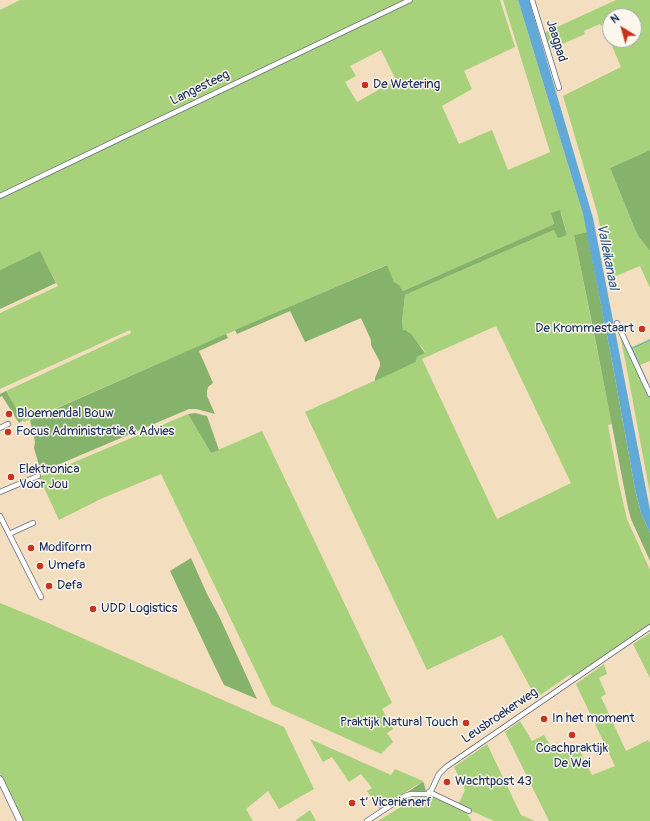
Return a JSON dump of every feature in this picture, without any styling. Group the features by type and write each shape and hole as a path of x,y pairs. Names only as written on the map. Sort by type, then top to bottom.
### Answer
{"street":[{"name":"Langesteeg","path":"0,196 410,0"},
{"name":"Jaagpad","path":"532,0 559,88"},
{"path":"617,324 650,394"},
{"path":"0,428 8,424"},
{"path":"0,492 38,476"},
{"path":"0,516 41,597"},
{"path":"9,534 33,522"},
{"name":"Leusbroekerweg","path":"429,792 438,774 446,767 650,627"},
{"path":"0,779 20,821"},
{"path":"367,821 402,797 411,794 425,794 429,792 469,811"}],"green space":[{"path":"20,0 406,0 0,194 0,10"},
{"path":"414,0 500,0 515,47 464,71 472,89 442,106 459,144 492,130 508,170 550,152 503,0 518,0 583,214 587,232 574,235 612,424 608,425 619,484 627,519 650,570 650,624 572,677 571,674 536,698 502,635 427,670 305,412 416,362 417,357 425,353 423,348 403,331 402,321 405,295 554,230 567,235 561,212 552,225 403,291 399,285 394,282 386,265 24,422 6,391 131,333 130,330 0,389 0,313 58,286 40,252 0,270 0,199","holes":["381,50 396,80 357,102 345,82 356,76 350,66","496,326 571,483 497,519 422,359"]},
{"path":"616,0 650,0 650,150 610,168 638,236 650,251 650,288 640,266 611,278 597,212 563,96 621,67 613,48 642,48 642,8 602,8 602,26 600,24 584,31 585,34 549,50 544,33"},
{"path":"650,150 650,251 638,236 610,168"},
{"path":"560,210 567,235 558,238 554,230 405,295 402,321 403,330 411,334 425,353 417,357 416,362 375,381 380,362 371,345 371,340 361,318 305,342 290,311 237,334 235,330 387,265 394,282 399,285 403,291 552,225 554,223 551,213"},
{"path":"587,232 635,489 641,513 650,533 650,561 631,519 628,508 574,235"},
{"path":"40,251 56,283 0,309 0,270"},
{"path":"619,330 650,397 650,494 627,370"},
{"path":"226,334 228,338 199,351 213,383 208,387 207,396 215,414 196,409 189,409 41,472 34,448 35,442 30,420"},
{"path":"650,339 650,361 640,365 632,347"},
{"path":"6,391 23,420 19,423 2,396 0,397 0,394"},
{"path":"195,413 207,416 219,450 211,453 188,414"},
{"path":"188,414 211,453 262,431 392,703 382,709 393,729 387,733 393,742 381,754 272,705 161,474 103,498 59,520 39,477"},
{"path":"191,558 257,699 224,685 170,571"},
{"path":"0,603 284,727 314,789 279,809 268,791 246,809 253,821 23,821 0,773"},
{"path":"650,633 650,678 633,644"},
{"path":"604,664 607,674 599,678 606,694 601,697 626,751 648,740 650,743 650,821 549,821 505,732 520,721 532,741 544,735 553,750 579,749 592,775 615,766 576,684"},
{"path":"310,739 391,775 395,769 423,781 424,783 413,787 380,810 367,791 372,788 361,774 349,782 332,757 323,762"},
{"path":"487,744 521,815 535,821 494,821 458,805 465,790 454,767"},
{"path":"421,783 424,783 426,792 403,795"},
{"path":"434,797 466,812 472,821 378,821 416,798"},
{"path":"310,810 316,821 296,821 296,820"}],"water":[{"path":"518,0 529,0 593,218 650,510 650,533 641,513 635,489 583,214"}],"waterway":[{"path":"633,348 650,340"},
{"path":"631,346 650,388"}],"place":[{"name":"De Wetering","path":"365,85"},
{"name":"De Krommestaart","path":"642,329"},
{"name":"Bloemendal Bouw","path":"9,414"},
{"name":"Focus Administratie & Advies","path":"8,432"},
{"name":"Elektronica Voor Jou","path":"11,477"},
{"name":"Modiform","path":"31,548"},
{"name":"Umefa","path":"40,566"},
{"name":"Defa","path":"49,586"},
{"name":"UDD Logistics","path":"93,609"},
{"name":"In het moment","path":"544,719"},
{"name":"Praktijk Natural Touch","path":"466,723"},
{"name":"Coachpraktijk De Wei","path":"572,735"},
{"name":"Wachtpost 43","path":"447,782"},
{"name":"t’ Vicariënerf","path":"352,803"}],"water label":[{"name":"Valleikanaal","path":"607,257"}]}
